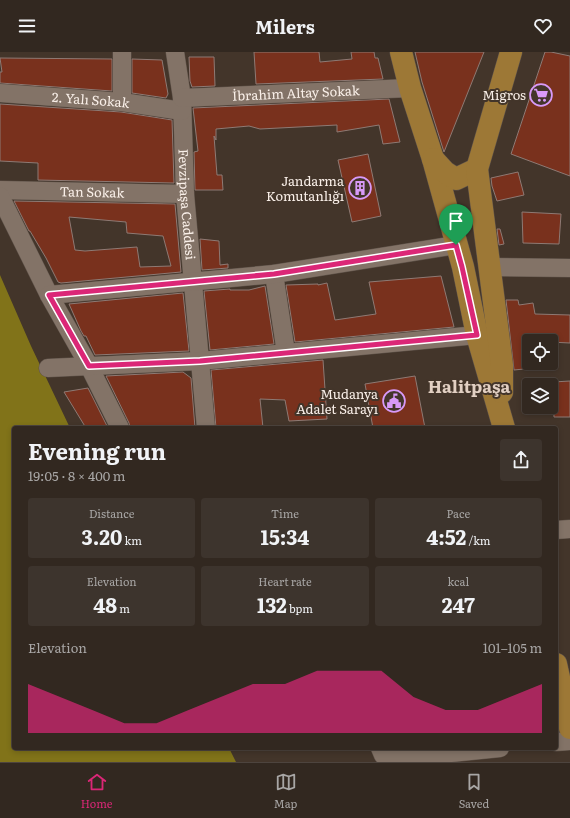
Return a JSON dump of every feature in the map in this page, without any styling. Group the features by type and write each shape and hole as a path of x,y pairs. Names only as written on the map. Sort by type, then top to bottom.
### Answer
{"main road":[{"path":"401,52 410,88 456,245 477,335 503,424"},
{"path":"503,424 502,365 476,169 511,52"},
{"path":"432,159 445,172 456,179 476,169"},
{"path":"558,673 570,728"}],"street":[{"path":"122,52 122,102"},
{"name":"Fevzipaşa Caddesi","path":"176,52 182,105 185,194 206,426"},
{"name":"İbrahim Altay Sokak","path":"182,105 410,88"},
{"name":"2. Yalı Sokak","path":"0,93 182,105"},
{"name":"Tan Sokak","path":"0,190 185,194"},
{"path":"0,196 49,295 89,366 119,426"},
{"path":"49,295 274,274 456,245"},
{"path":"489,267 570,268"},
{"path":"274,274 286,353"},
{"path":"48,368 200,361 477,335"},
{"path":"558,530 570,529"},
{"path":"558,742 570,741"},
{"path":"381,750 383,755 393,759 481,750"}],"shaded area":[{"path":"0,275 31,346 69,426 12,426 12,750 230,750 236,762 0,762"}],"building":[{"path":"254,52 319,52 320,62 352,59 351,52 374,52 375,58 378,58 383,79 256,84"},
{"path":"415,52 484,52 444,152 422,82"},
{"path":"545,52 570,56 570,176 511,154"},
{"path":"189,57 214,57 215,86 192,87 190,81"},
{"path":"0,58 112,59 112,91 0,83 0,72 2,72"},
{"path":"132,59 162,60 168,94 166,98 132,93"},
{"path":"389,99 400,142 383,144 379,125 337,132 337,125 260,129 249,126 216,129 216,140 214,136 217,175 222,175 223,190 195,190 194,152 198,151 193,108"},
{"path":"0,104 121,112 172,120 174,183 38,180 38,163 0,161"},
{"name":"Jandarma Komutanlığı","path":"368,154 381,216 352,222 338,160"},
{"path":"518,172 524,195 497,201 491,178"},
{"path":"14,201 175,204 181,272 61,283 58,282 46,258 29,231","holes":["69,217 126,222 127,233 163,236 171,266 140,267 137,247 85,251 75,250"]},
{"path":"522,212 561,214 559,244 523,243"},
{"path":"497,229 500,229 504,244 499,245"},
{"path":"200,239 219,241 220,265 228,264 228,268 202,270"},
{"path":"441,276 454,327 295,342 286,285 318,285 327,283 335,320 376,314 369,282"},
{"path":"265,286 274,344 210,350 204,291 230,289 249,290"},
{"path":"183,293 189,351 95,355 86,336 84,336 81,331 69,304"},
{"path":"506,300 518,300 519,305 533,303 535,314 570,315 570,343 558,342 558,334 522,334 522,369 514,370"},
{"path":"323,360 327,419 289,421 285,400 260,399 263,426 216,426 211,370"},
{"path":"183,372 191,378 195,426 130,426 106,376"},
{"name":"Mudanya Adalet Sarayı","path":"415,376 425,426 373,426 365,384"},
{"path":"570,381 570,417 554,417 554,414 558,414 558,382"},
{"path":"88,388 107,426 85,426 64,392"}],"place":[{"name":"Migros","path":"541,95"},
{"name":"Jandarma Komutanlığı","path":"360,188"},
{"name":"Mudanya Adalet Sarayı","path":"394,401"}],"district":[{"name":"Halitpaşa","path":"469,387"}],"route":[{"path":"456,245 477,335 200,361 89,366 49,295 274,274 456,245"}]}
